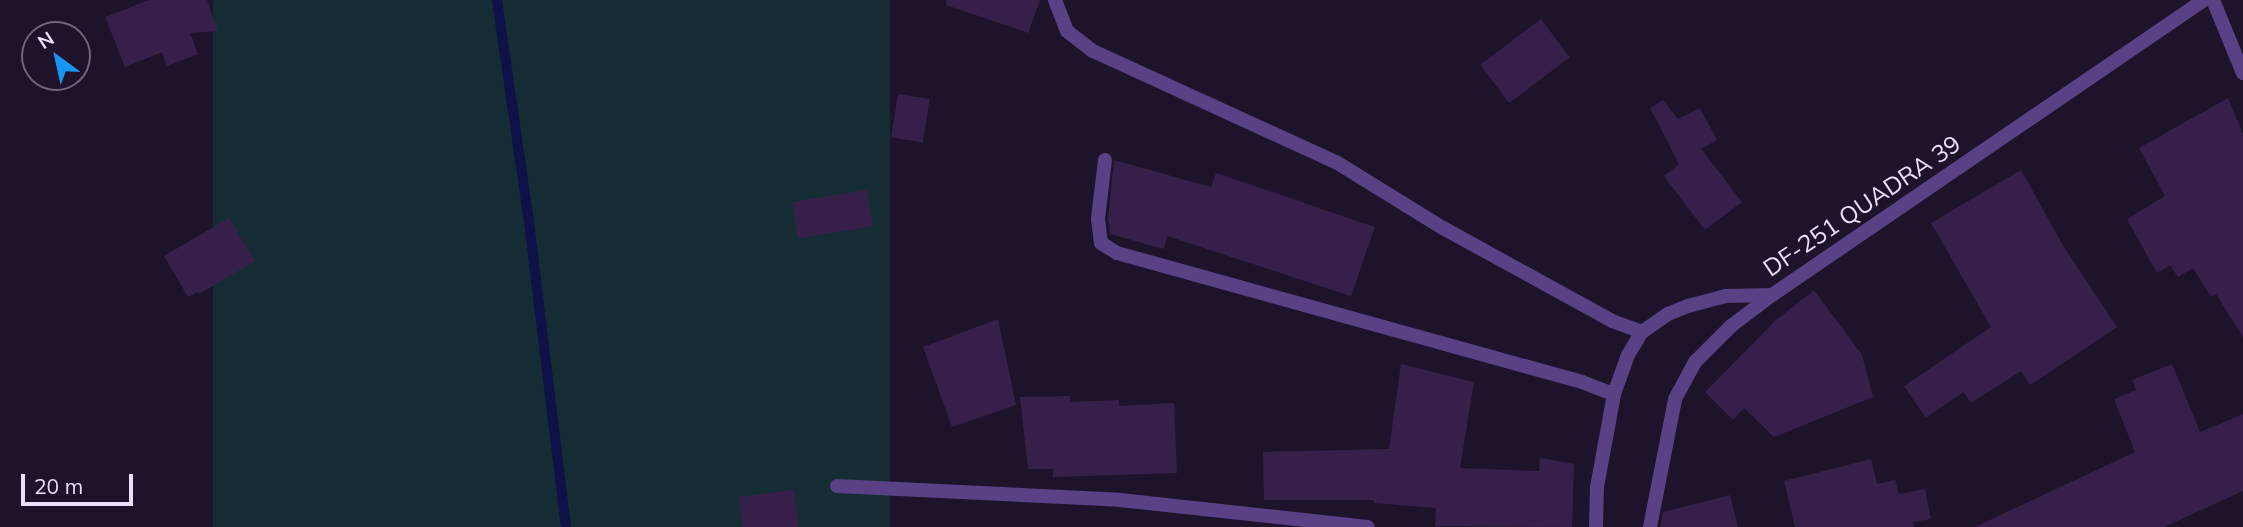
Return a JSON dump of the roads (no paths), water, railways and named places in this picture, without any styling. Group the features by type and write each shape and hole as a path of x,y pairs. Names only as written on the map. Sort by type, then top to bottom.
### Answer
{"street":[{"path":"1055,0 1067,31 1093,51 1336,162 1443,228 1612,321 1642,332"},
{"name":"DF-251 QUADRA 39","path":"1650,527 1675,398 1695,362 1731,327 1772,295 2204,0"},
{"path":"2213,0 2243,73"},
{"path":"1105,160 1098,219 1101,243 1117,253 1582,382 1614,394"},
{"path":"1596,527 1597,487 1614,394 1628,355 1642,332 1668,314 1688,306 1726,296 1772,295"},
{"path":"837,486 1120,500 1368,527"}],"waterway":[{"path":"497,0 528,214 566,527"}]}
